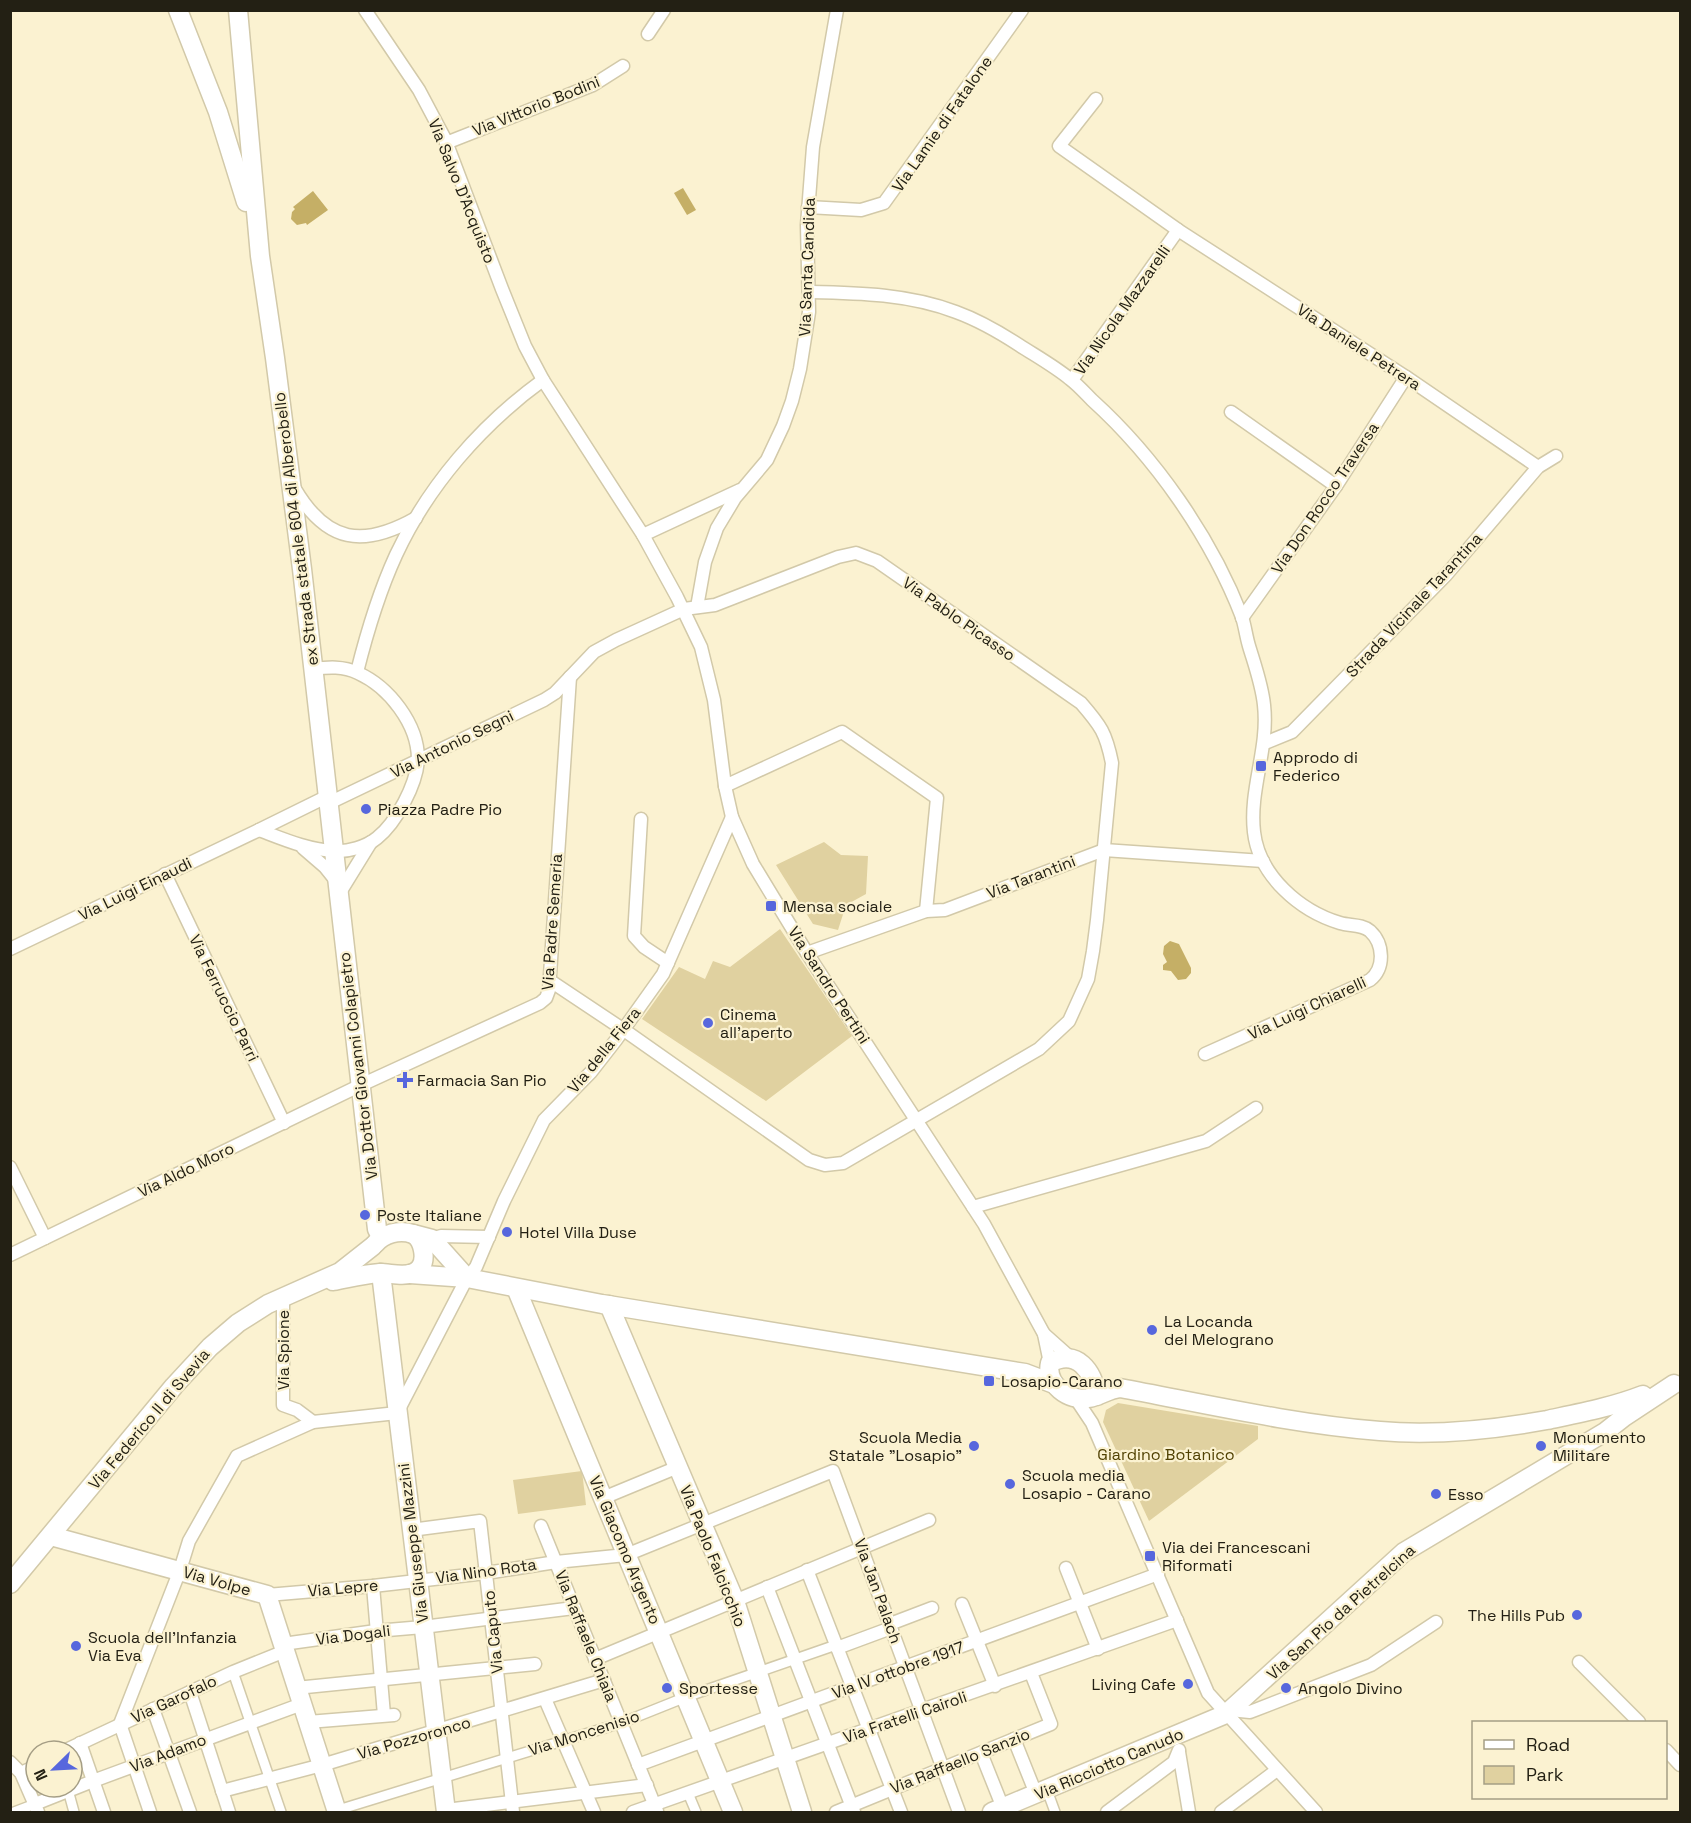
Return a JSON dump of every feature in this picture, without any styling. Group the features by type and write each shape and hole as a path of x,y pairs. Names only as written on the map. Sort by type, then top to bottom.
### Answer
{"main road":[{"name":"ex Strada statale 604 di Alberobello","path":"178,10 218,112 243,188 260,256"},
{"name":"ex Strada statale 604 di Alberobello","path":"238,10 260,256 291,483 334,851"},
{"name":"Via Dottor Giovanni Colapietro","path":"334,851 377,1242"},
{"path":"467,1278 432,1239 413,1234 389,1233 377,1242 374,1264 381,1273 467,1278 609,1305 1025,1373 1051,1372 1076,1399 1106,1392 1382,1432 1443,1433 1509,1427 1615,1406 1677,1381"},
{"path":"410,1274 421,1268 423,1259 420,1244 413,1234"},
{"name":"Via Federico II di Svevia","path":"10,1584 200,1357 238,1323 283,1296 314,1284 351,1265 377,1242"},
{"name":"Via Federico II di Svevia","path":"314,1284 381,1273"},
{"name":"Via Giuseppe Mazzini","path":"381,1273 446,1811"},
{"name":"Via Giacomo Argento","path":"516,1288 733,1812"},
{"name":"Via Paolo Falcicchio","path":"609,1305 735,1601 802,1812"},
{"path":"1051,1372 1059,1358 1071,1358 1088,1370 1106,1392"},
{"name":"Via San Pio da Pietrelcina","path":"1228,1712 1404,1552 1605,1432 1677,1381"},
{"name":"Via Volpe","path":"51,1536 267,1595 322,1765 334,1812"},
{"name":"Via Ricciotto Canudo","path":"1008,1809 1041,1792 1175,1744 1228,1712"}],"street":[{"name":"Via Salvo D'Acquisto","path":"365,10 419,90 447,143 525,346 543,380 643,535 684,609"},
{"path":"648,34 664,10"},
{"name":"Via Santa Candida","path":"697,607 705,562 714,535 725,512 767,460 792,401 807,334 810,292 808,207 813,147 837,10"},
{"name":"Via Lamie di Fatalone","path":"808,207 861,210 884,203 1022,10"},
{"name":"Via Vittorio Bodini","path":"447,143 593,85 623,66"},
{"name":"Via Nicola Mazzarelli","path":"1072,380 1178,230 1059,146 1095,99"},
{"name":"Via Daniele Petrera","path":"1178,230 1406,376 1538,467"},
{"name":"Via Luigi Chiarelli","path":"810,292 890,296 948,309 993,330 1072,380 1120,428 1160,474 1197,529 1242,618 1259,677 1264,706 1265,743 1253,813 1256,847 1271,875 1299,904 1325,917 1360,926 1371,932 1381,955 1381,966 1370,980 1205,1054"},
{"name":"Via Don Rocco Traversa","path":"1242,618 1336,486 1406,376"},
{"path":"357,672 385,583 397,554 418,516 452,465 473,442 511,404 543,380"},
{"path":"1231,412 1336,486"},
{"name":"Strada Vicinale Tarantina","path":"1265,743 1292,732 1446,575 1538,467 1556,456"},
{"path":"291,483 317,520 346,535 368,536 382,533 397,528 418,516"},
{"path":"643,535 744,488"},
{"name":"Via Pablo Picasso","path":"549,980 624,1030 809,1161 825,1165 843,1163 1039,1049 1069,1021 1088,979 1097,920 1112,763 1107,739 1096,720 1081,704 877,561 861,554 849,554 715,605 684,609"},
{"name":"Via Antonio Segni","path":"328,800 418,761 544,700 555,693 594,652 684,609"},
{"name":"Via Sandro Pertini","path":"684,609 708,666 725,786 732,817 741,840 763,883 807,953 918,1119 984,1224 1044,1334"},
{"path":"260,830 300,845 334,851 364,846 388,828 397,815 414,779 418,761 415,741 400,709 389,695 357,672 338,667 313,669"},
{"name":"Via Padre Semeria","path":"361,1085 540,1003 546,998 570,677"},
{"path":"725,786 842,732 937,798 926,911"},
{"name":"Via Luigi Einaudi","path":"10,949 165,874 328,800"},
{"name":"Via della Fiera","path":"397,1413 467,1278 476,1267 544,1120 591,1072 663,974 732,817"},
{"path":"641,819 634,936 644,947 668,963"},
{"path":"300,845 325,867 338,889 371,842"},
{"name":"Via Tarantini","path":"807,953 926,911 945,910 1104,850 1263,861"},
{"name":"Via Ferruccio Parri","path":"165,874 284,1123"},
{"name":"Via Aldo Moro","path":"10,1255 361,1085"},
{"path":"973,1207 1206,1141 1256,1108"},
{"path":"10,1167 45,1238"},
{"path":"432,1239 441,1236 489,1238"},
{"name":"Via Spione","path":"283,1296 284,1405 297,1410 313,1422"},
{"path":"1044,1334 1071,1358"},
{"path":"1044,1334 1051,1372"},
{"path":"1092,1423 1106,1392"},
{"path":"1076,1399 1092,1423 1208,1693 1228,1712 1316,1812"},
{"path":"150,1812 120,1724 180,1570 189,1541 237,1456 313,1422 397,1413"},
{"path":"603,1498 678,1467"},
{"name":"Via Nino Rota","path":"418,1580 627,1555 833,1471"},
{"name":"Via Jan Palach","path":"833,1471 959,1812"},
{"path":"595,1659 929,1520"},
{"name":"Via Caputo","path":"411,1530 480,1521 512,1808"},
{"name":"Via Raffaele Chiaia","path":"541,1526 656,1809"},
{"path":"1066,1568 1098,1649"},
{"path":"807,1570 900,1812"},
{"name":"Via IV ottobre 1917","path":"638,1765 1158,1574"},
{"name":"Via Lepre","path":"267,1595 418,1580"},
{"path":"308,1722 389,1715 381,1679 372,1586"},
{"path":"767,1587 853,1809"},
{"path":"962,1604 995,1686"},
{"name":"Via Dogali","path":"284,1648 376,1630 423,1627 574,1608"},
{"name":"Via Moncenisio","path":"334,1812 621,1723 686,1697 837,1646 932,1608"},
{"name":"Via Fratelli Cairoli","path":"633,1812 656,1809 688,1794 784,1759 1178,1620"},
{"path":"1228,1712 1250,1712 1371,1665 1436,1622"},
{"name":"Via Garofalo","path":"84,1741 284,1648"},
{"path":"1579,1662 1638,1721"},
{"name":"Via Adamo","path":"84,1784 250,1722 299,1696 381,1679 535,1664"},
{"path":"233,1672 281,1812"},
{"name":"Via Raffaello Sanzio","path":"836,1812 853,1809 891,1790 1051,1724 1031,1673"},
{"name":"Via Pozzoronco","path":"222,1791 322,1765 604,1680"},
{"path":"190,1692 229,1812"},
{"path":"545,1699 594,1812"},
{"path":"153,1709 190,1812"},
{"path":"1014,1739 1041,1792 1055,1812"},
{"path":"1107,1812 1126,1807 1174,1762 1175,1744"},
{"path":"1175,1744 1189,1812"},
{"path":"1667,1752 1680,1765"},
{"path":"981,1753 1008,1809"},
{"path":"84,1755 104,1812"},
{"path":"10,1762 16,1776 37,1808 14,1812"},
{"path":"1221,1812 1277,1770"},
{"path":"446,1811 512,1808 586,1792 646,1785"},
{"path":"688,1794 696,1812"},
{"name":"Via Adamo","path":"37,1808 52,1799"}],"green space":[{"path":"824,842 841,855 868,856 866,894 846,905 838,930 813,924 776,865"},
{"path":"780,929 852,1036 766,1101 642,1019 679,967 705,979 713,961 730,967"},
{"name":"Giardino Botanico","path":"1118,1403 1258,1426 1258,1439 1149,1521 1103,1422 1106,1410"},
{"path":"582,1471 586,1505 518,1514 513,1480"}],"shaded area":[{"path":"683,188 696,210 687,215 674,193"},
{"path":"313,191 328,210 307,225 306,223 297,225 291,219 295,209 293,207"},
{"path":"1170,941 1179,944 1191,968 1191,973 1186,979 1178,980 1171,971 1163,970 1163,965 1167,962 1163,954 1164,946"}],"place":[{"name":"Approdo di Federico","path":"1261,766"},
{"name":"Piazza Padre Pio","path":"366,809"},
{"name":"Mensa sociale","path":"771,906"},
{"name":"Cinema all'aperto","path":"708,1023"},
{"name":"Farmacia San Pio","path":"405,1080"},
{"name":"Poste Italiane","path":"365,1215"},
{"name":"Hotel Villa Duse","path":"507,1232"},
{"name":"La Locanda del Melograno","path":"1152,1330"},
{"name":"Losapio-Carano","path":"989,1381"},
{"name":"Scuola Media Statale \"Losapio\"","path":"974,1446"},
{"name":"Monumento Militare","path":"1541,1446"},
{"name":"Scuola media Losapio - Carano","path":"1010,1484"},
{"name":"Esso","path":"1436,1494"},
{"name":"Via dei Francescani Riformati","path":"1150,1556"},
{"name":"The Hills Pub","path":"1577,1615"},
{"name":"Scuola dell'Infanzia Via Eva","path":"76,1646"},
{"name":"Living Cafe","path":"1188,1684"},
{"name":"Sportesse","path":"667,1688"},
{"name":"Angolo Divino","path":"1286,1688"}]}
